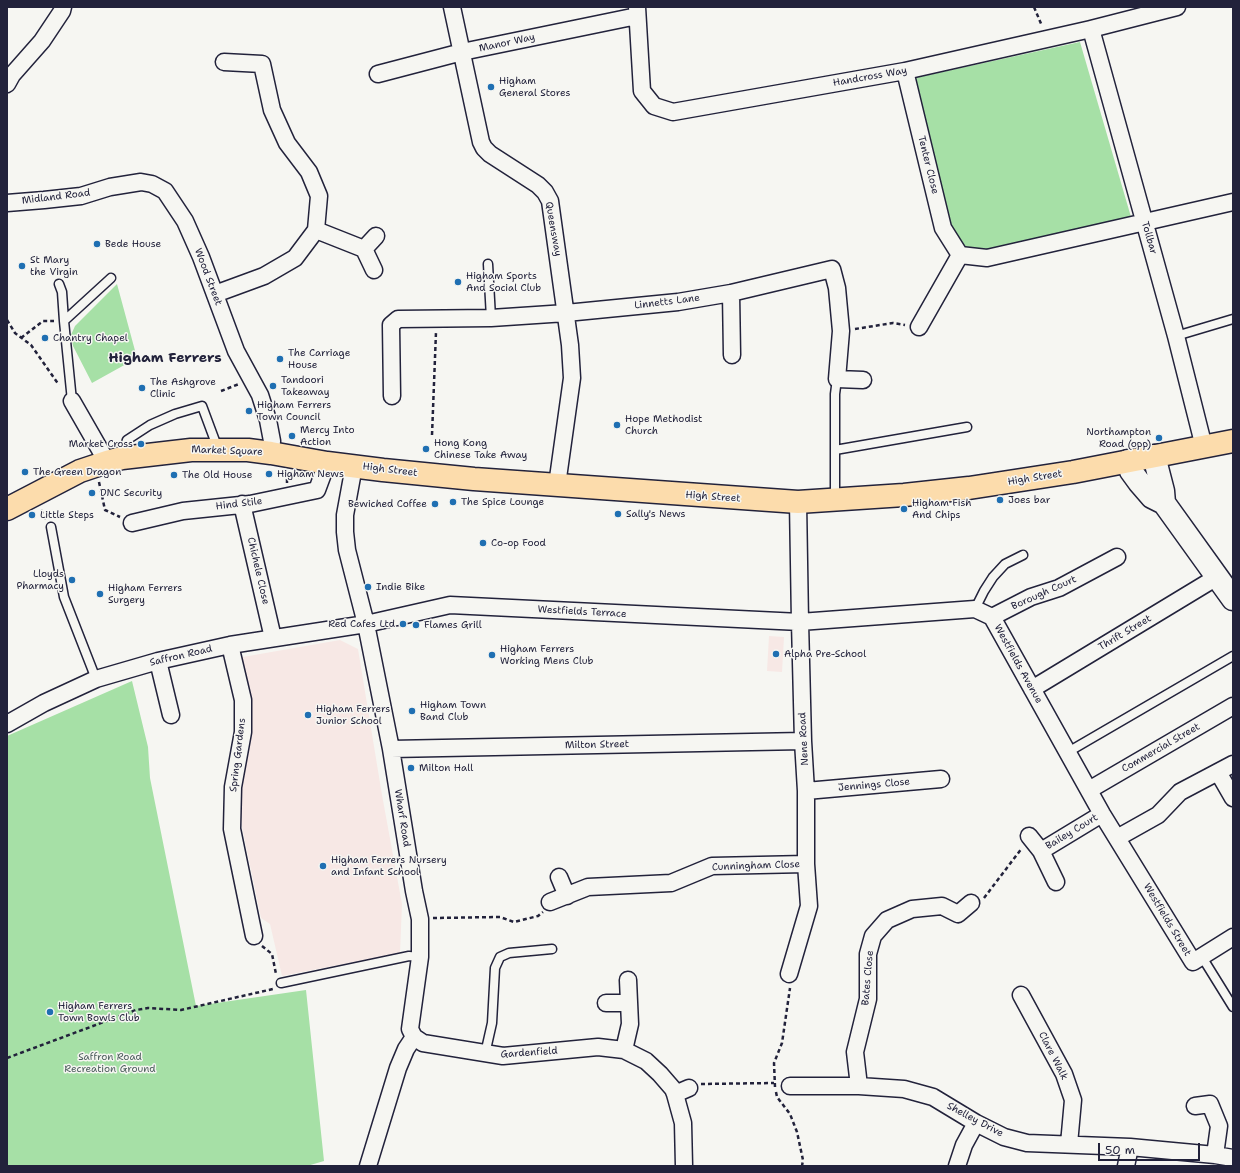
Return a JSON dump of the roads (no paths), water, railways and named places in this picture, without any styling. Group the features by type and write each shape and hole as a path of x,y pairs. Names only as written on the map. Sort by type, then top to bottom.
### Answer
{"main road":[{"name":"High Street","path":"278,454 327,463 438,476 557,486 798,502 835,501 969,488 1058,474 1233,441"},
{"name":"Market Square","path":"7,509 54,484 108,462 168,451 248,450 278,454"},
{"path":"1154,456 1164,490 1164,503"},
{"path":"1128,461 1131,472 1145,491 1152,497 1164,503 1233,599"}],"street":[{"path":"9,77 42,41 62,11 63,7"},
{"name":"Queensway","path":"452,7 481,142 484,148 490,154 546,192 550,201 570,345 572,378 557,486"},
{"name":"Handcross Way","path":"637,12 642,91 654,106 673,112 905,72 1091,29 1177,7"},
{"name":"Manor Way","path":"378,74 462,52 637,12"},
{"name":"Tollbar","path":"1091,29 1176,336 1204,447"},
{"path":"215,294 264,276 296,258 316,230 319,196 309,172 287,143 272,110 262,64 224,62"},
{"name":"Tenter Close","path":"905,72 943,228 960,255"},
{"name":"Midland Road","path":"7,202 81,196 110,187 141,182 152,184"},
{"name":"Wood Street","path":"152,184 165,191 185,222 201,257 236,351 252,379"},
{"path":"919,327 960,255 987,258 1233,202"},
{"path":"316,230 364,249 374,270"},
{"path":"364,249 376,236"},
{"name":"Linnetts Lane","path":"392,396 391,325 398,319 491,318 566,313 678,302 731,293 832,270 837,288 841,331 837,379"},
{"path":"731,293 732,355"},
{"name":"Market Square","path":"252,379 260,395 268,420 272,442 278,454"},
{"path":"837,379 863,380"},
{"path":"72,401 108,462"},
{"name":"Hind Stile","path":"132,523 183,511 287,497 317,490 327,463"},
{"name":"Wharf Road","path":"354,466 346,515 345,532 350,566 366,624 391,749 414,891 420,919 420,957 410,1029 414,1037"},
{"name":"Nene Road","path":"789,974 809,906 806,864 806,790 803,741 798,502"},
{"name":"Chichele Close","path":"242,504 273,638"},
{"name":"Borough Court","path":"992,617 1031,597 1059,588 1117,557"},
{"name":"Thrift Street","path":"1032,689 1217,577"},
{"name":"Westfields Terrace","path":"366,624 450,605 800,622"},
{"name":"Westfields Avenue","path":"800,622 975,609 992,617 1102,814 1117,838"},
{"name":"Saffron Road","path":"7,724 44,703 96,679 158,661 230,645 366,624"},
{"name":"Spring Gardens","path":"230,645 243,700 243,732 233,786 232,829 254,936"},
{"path":"158,661 171,715"},
{"name":"Commercial Street","path":"1089,790 1233,706"},
{"name":"Milton Street","path":"391,749 803,741"},
{"path":"1117,838 1158,815 1180,792 1233,764"},
{"path":"1218,772 1233,798"},
{"name":"Jennings Close","path":"806,790 942,779"},
{"name":"Bailey Court","path":"1056,882 1035,842 1102,814"},
{"name":"Westfields Street","path":"1117,838 1193,962 1233,937"},
{"name":"Cunningham Close","path":"550,902 588,887 670,883 712,866 806,864"},
{"path":"559,877 567,896"},
{"name":"Bates Close","path":"859,1086 855,1052 868,999 868,954 872,936 887,920 912,909 942,906 958,914 971,902"},
{"path":"624,1050 630,1024 628,980"},
{"name":"Clare Walk","path":"1021,995 1064,1074 1073,1100 1069,1144"},
{"path":"606,1003 629,1003"},
{"path":"368,1166 398,1068 406,1049 414,1037"},
{"name":"Gardenfield","path":"414,1037 423,1043 503,1056 598,1047 624,1050 646,1060 673,1089 688,1089 684,1123 685,1160"},
{"name":"Shelley Drive","path":"790,1086 859,1086 904,1089 917,1092 933,1097 976,1123 1004,1137 1027,1143 1130,1147 1233,1158"},
{"path":"1195,1106 1210,1104 1219,1126 1215,1155"},
{"path":"957,1166 964,1145 976,1123"},
{"path":"1126,1166 1130,1147"}],"lane":[{"path":"488,264 491,318"},
{"path":"64,321 111,278"},
{"path":"59,284 62,292 72,401"},
{"path":"1176,336 1233,319"},
{"name":"Linnetts Lane","path":"835,501 835,394 837,379"},
{"path":"108,462 127,440 150,425 176,414 202,406 218,450"},
{"path":"835,450 967,427"},
{"path":"51,527 64,597 96,679"},
{"path":"975,609 984,591 1005,564 1023,555"},
{"path":"1068,752 1233,656"},
{"path":"485,1054 492,1023 495,968 500,957 509,953 552,949"},
{"path":"280,983 409,956 420,957"},
{"path":"1202,957 1233,1007"}],"place":[{"name":"Higham General Stores","path":"491,87"},
{"name":"Bede House","path":"97,244"},
{"name":"St Mary the Virgin","path":"22,266"},
{"name":"Higham Sports And Social Club","path":"458,282"},
{"name":"Chantry Chapel","path":"45,338"},
{"name":"The Carriage House","path":"280,359"},
{"name":"Tandoori Takeaway","path":"273,386"},
{"name":"The Ashgrove Clinic","path":"142,388"},
{"name":"Higham Ferrers Town Council","path":"249,411"},
{"name":"Hope Methodist Church","path":"617,425"},
{"name":"Mercy Into Action","path":"292,436"},
{"name":"Northampton Road (opp)","path":"1159,438"},
{"name":"Market Cross","path":"141,444"},
{"name":"Hong Kong Chinese Take Away","path":"426,449"},
{"name":"The Green Dragon","path":"25,472"},
{"name":"Higham News","path":"269,474"},
{"name":"The Old House","path":"174,475"},
{"name":"DNC Security","path":"92,493"},
{"name":"Joes bar","path":"1000,500"},
{"name":"The Spice Lounge","path":"453,502"},
{"name":"Bewiched Coffee","path":"435,504"},
{"name":"Higham Fish And Chips","path":"904,509"},
{"name":"Sally's News","path":"618,514"},
{"name":"Little Steps","path":"32,515"},
{"name":"Co-op Food","path":"483,543"},
{"name":"Lloyds Pharmacy","path":"72,580"},
{"name":"Indie Bike","path":"368,587"},
{"name":"Higham Ferrers Surgery","path":"100,594"},
{"name":"Red Cafes Ltd","path":"403,624"},
{"name":"Flames Grill","path":"416,625"},
{"name":"Alpha Pre-School","path":"776,654"},
{"name":"Higham Ferrers Working Mens Club","path":"492,655"},
{"name":"Higham Town Band Club","path":"412,711"},
{"name":"Higham Ferrers Junior School","path":"308,715"},
{"name":"Milton Hall","path":"411,768"},
{"name":"Higham Ferrers Nursery and Infant School","path":"323,866"},
{"name":"Higham Ferrers Town Bowls Club","path":"50,1012"}],"district":[{"name":"Higham Ferrers","path":"165,358"}],"park label":[{"name":"Saffron Road Recreation Ground","path":"110,1062"}]}
